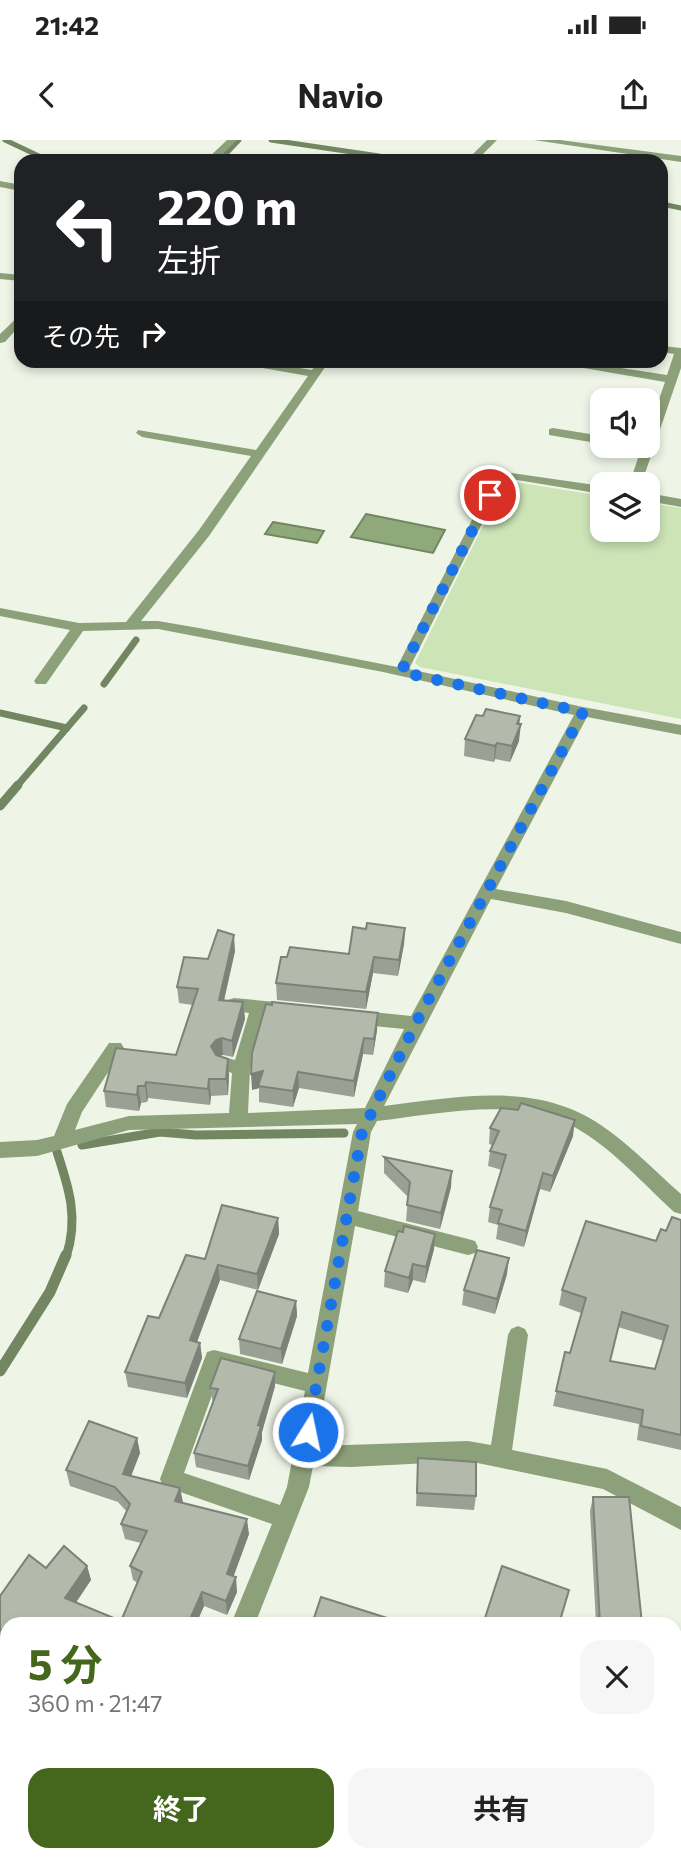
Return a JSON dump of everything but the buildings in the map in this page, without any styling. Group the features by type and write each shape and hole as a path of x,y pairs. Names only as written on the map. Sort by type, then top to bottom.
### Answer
{"street":[{"path":"217,154 232,140"},
{"path":"478,154 492,140"},
{"path":"539,140 644,154"},
{"path":"1,340 14,325"},
{"path":"660,408 681,352"},
{"path":"276,368 316,374"},
{"path":"130,626 204,533 320,368"},
{"path":"596,368 671,379"},
{"path":"553,432 590,438"},
{"path":"142,433 259,454"},
{"path":"401,672 501,474 590,488"},
{"path":"660,499 681,503"},
{"path":"0,612 79,627 158,625 199,632 681,730"},
{"path":"40,681 79,627"},
{"path":"246,1617 298,1487 362,1132 416,1023 583,712"},
{"path":"486,893 566,907 681,938"},
{"path":"234,1005 299,1012"},
{"path":"238,1120 232,1066 260,1007"},
{"path":"338,1016 416,1023"},
{"path":"61,1141 74,1108 115,1048"},
{"path":"0,1150 37,1148 129,1123 369,1115 469,1104 533,1107 563,1113 595,1132 681,1206"},
{"path":"346,1216 468,1247"},
{"path":"500,1457 518,1335"},
{"path":"286,1518 171,1479 214,1359 317,1385"},
{"path":"304,1455 351,1457 468,1451 607,1479 681,1518"}],"shaded area":[{"path":"509,481 590,494 590,542 660,542 660,505 681,508 681,719 420,667 415,663 504,483"},
{"path":"366,514 445,530 433,553 351,537"},
{"path":"273,522 324,531 317,543 265,534"}],"waterway":[{"path":"5,140 35,154"},
{"path":"226,154 239,140"},
{"path":"271,140 366,154"},
{"path":"668,205 681,208"},
{"path":"104,684 136,640"},
{"path":"67,728 84,708"},
{"path":"0,713 67,728"},
{"path":"16,787 67,728"},
{"path":"0,806 18,785"},
{"path":"82,1145 160,1132 196,1135 344,1133"},
{"path":"57,1152 71,1204 72,1230 66,1257"},
{"path":"0,1371 50,1292 66,1255"}],"route":[{"path":"308,1432 362,1132 416,1023 579,724 583,712 401,672 490,495"}]}
